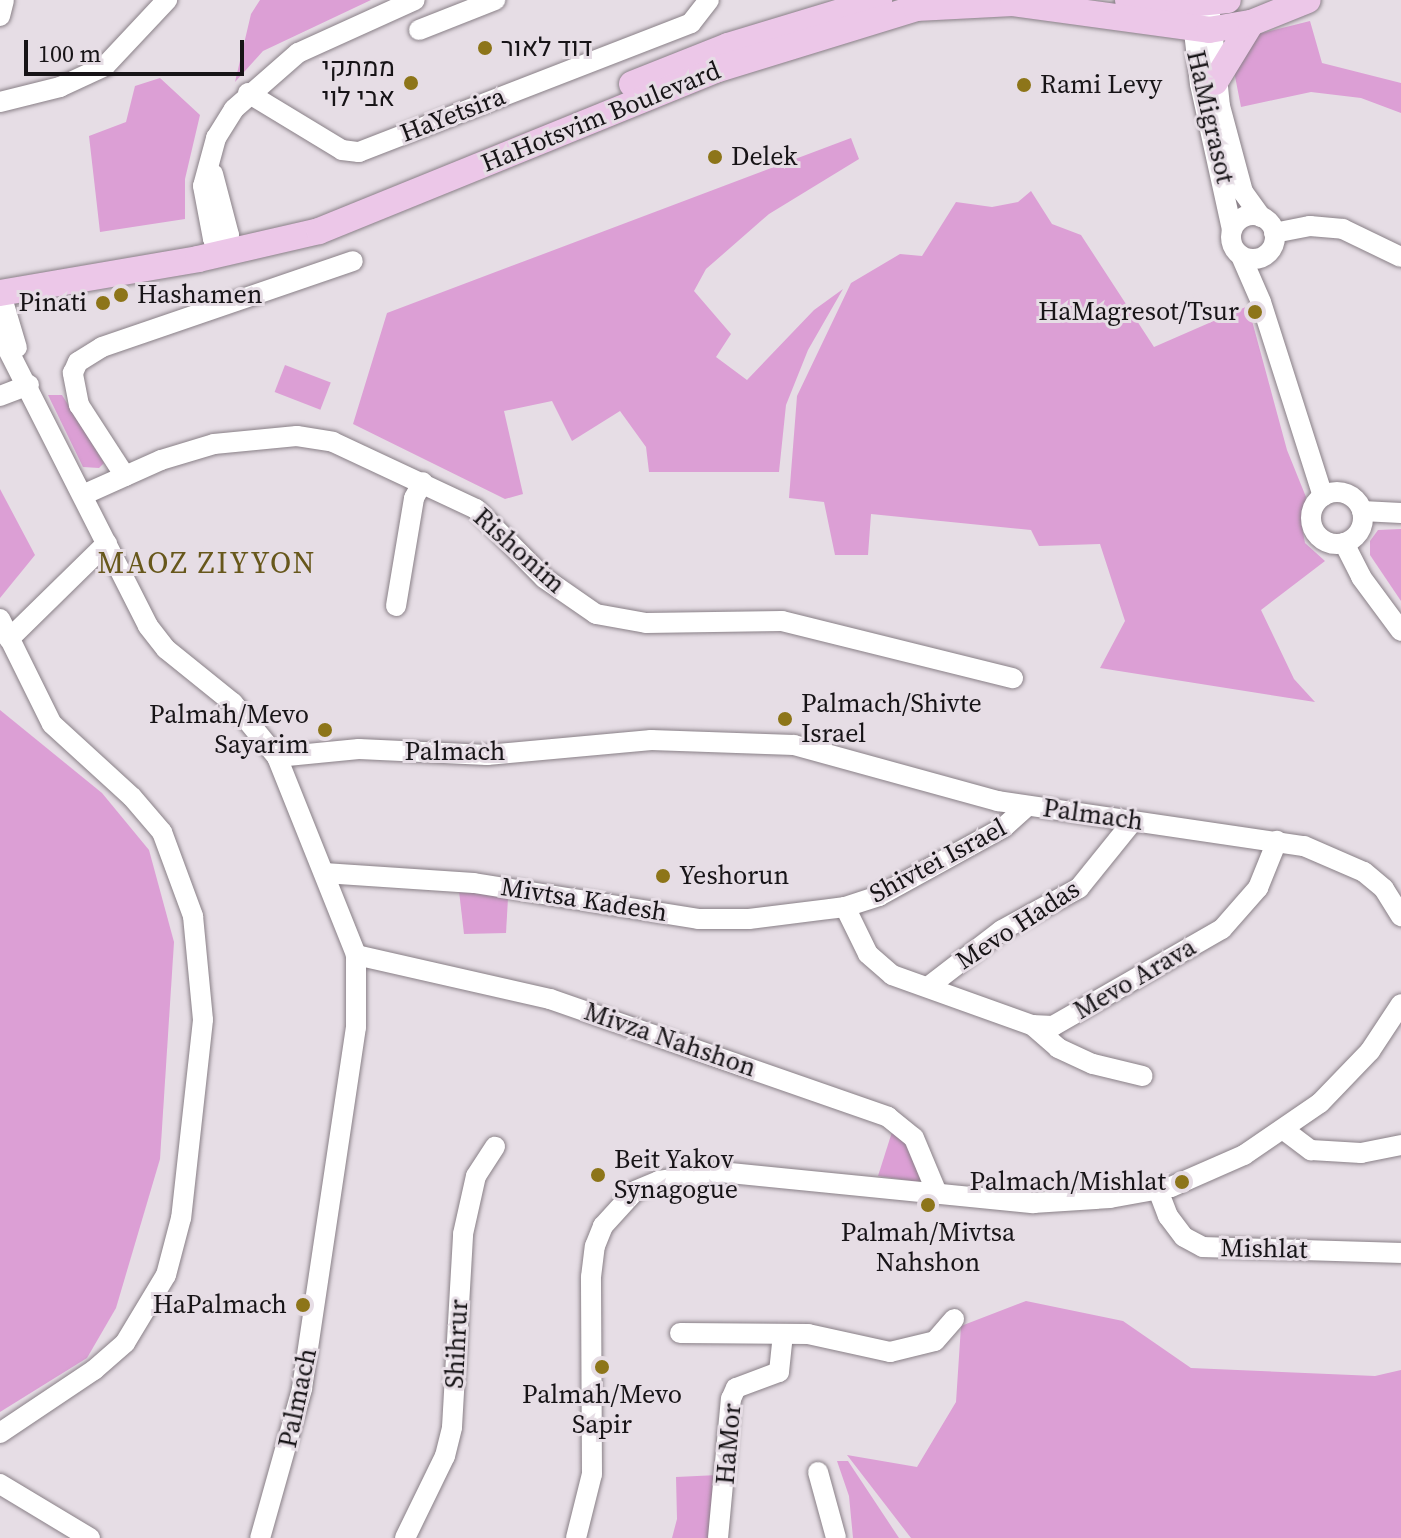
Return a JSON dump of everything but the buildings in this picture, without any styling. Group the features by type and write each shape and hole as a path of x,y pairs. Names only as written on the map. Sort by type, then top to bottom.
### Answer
{"main road":[{"name":"HaHotsvim Boulevard","path":"0,292 222,242 339,207 702,55 879,0"},
{"path":"1128,0 1209,9 1251,23"},
{"path":"1215,82 1251,23 1308,0"},
{"name":"HaHotsvim Boulevard","path":"0,274 319,231 715,70 916,8 1013,3 1209,9"}],"street":[{"path":"0,16 4,0"},
{"path":"0,102 60,87 105,66 167,0"},
{"path":"222,242 203,186 216,138 248,93 298,53 415,0"},
{"path":"419,30 495,0"},
{"name":"HaYetsira","path":"248,93 342,150 359,152 691,23 709,0"},
{"name":"HaMigrasot","path":"1209,9 1215,82 1243,192 1268,225"},
{"name":"HaMigrasot","path":"1209,9 1232,230"},
{"path":"1323,496 1261,302 1241,256 1232,244 1232,230 1243,217 1268,225 1343,229 1401,257"},
{"path":"1261,302 1268,225"},
{"path":"1241,256 1265,255"},
{"path":"125,476 79,405 73,385 78,362 102,347 353,261"},
{"path":"0,292 27,382"},
{"path":"0,334 157,638 233,703 277,757"},
{"path":"0,396 27,382"},
{"name":"Rishonim","path":"85,494 214,444 297,436 333,442 476,509 544,578 596,614 646,623 782,621 1013,678"},
{"path":"396,606 414,498 423,482"},
{"path":"1362,511 1360,531 1344,543 1324,540 1313,528 1313,508 1323,496 1346,493 1362,511 1401,513"},
{"path":"9,639 107,543"},
{"path":"1344,543 1361,577 1401,631"},
{"path":"0,619 62,736 132,797 162,832 193,916 203,1020 181,1218 166,1275 125,1343 94,1370 0,1433"},
{"name":"Palmach","path":"260,1538 302,1389 356,1027 356,955 277,757 359,749 458,757 651,740 753,740 794,745 1027,806 1277,841 1336,856 1364,872 1384,889 1401,916"},
{"name":"Shivtei Israel","path":"845,907 879,896 1004,827 1027,806"},
{"name":"Mevo Hadas","path":"928,987 1002,930 1079,888 1133,821"},
{"name":"Mevo Arava","path":"1032,1025 1053,1026 1073,1017 1222,929 1258,888 1277,841"},
{"name":"Mivtsa Kadesh","path":"324,873 489,884 698,919 749,919 845,907"},
{"path":"845,907 878,967 1032,1025 1058,1048 1143,1076"},
{"name":"Mivza Nahshon","path":"356,955 550,999 888,1117 914,1138 937,1193"},
{"path":"576,1538 592,1474 591,1277 595,1246 617,1206 659,1181 720,1172 1033,1203 1158,1190 1244,1155 1284,1130 1347,1077 1401,1004"},
{"path":"1284,1130 1311,1150 1334,1154 1401,1145"},
{"name":"Shihrur","path":"405,1538 445,1456 452,1427 463,1234 476,1176 495,1147"},
{"name":"Mishlat","path":"1158,1190 1168,1216 1184,1237 1203,1247 1401,1253"},
{"path":"680,1333 783,1334 843,1339 875,1352 890,1352 935,1341 954,1319"},
{"name":"HaMor","path":"718,1538 731,1399 736,1388 779,1372 783,1334"},
{"path":"818,1472 836,1538"},
{"path":"0,1484 90,1538"}],"shaded area":[{"path":"260,0 371,0 263,51 235,82 251,14"},
{"path":"1310,21 1322,63 1401,83 1401,113 1361,98 1311,92 1241,107 1233,66 1254,35"},
{"path":"160,78 200,115 185,179 185,219 100,232 89,136 126,122 135,86"},
{"path":"851,138 859,159 769,214 706,269 694,291 731,334 716,357 747,380 814,310 843,289 808,350 786,405 779,472 649,472 646,447 620,411 572,441 552,401 504,411 523,494 505,499 353,424 387,313"},
{"path":"1031,191 1052,224 1081,235 1154,347 1248,306 1287,450 1306,497 1301,521 1305,543 1325,561 1261,610 1294,679 1315,702 1100,668 1125,621 1100,544 1039,546 1031,530 871,514 868,555 835,555 824,502 789,498 797,396 851,283 900,254 922,256 956,202 992,207 1018,202"},
{"path":"285,365 331,383 320,410 275,392"},
{"path":"48,395 62,395 104,463 99,468 83,467"},
{"path":"0,489 35,555 0,598"},
{"path":"1401,529 1401,601 1370,555 1370,541 1378,530"},
{"path":"0,710 102,793 149,850 174,942 160,1159 116,1308 87,1358 0,1412"},
{"path":"459,891 508,898 506,933 464,934"},
{"path":"892,1132 905,1140 921,1170 920,1182 878,1176"},
{"path":"1026,1301 1123,1321 1191,1368 1375,1376 1401,1370 1401,1538 911,1538 847,1455 917,1467 956,1402 961,1326"},
{"path":"837,1461 848,1461 899,1538 853,1538 849,1496"},
{"path":"718,1475 709,1538 672,1538 677,1519 676,1477"}],"place":[{"name":"דוד לאור","path":"485,48"},
{"name":"ממתקי אבי לוי","path":"411,83"},
{"name":"Rami Levy","path":"1024,85"},
{"name":"Delek","path":"715,157"},
{"name":"Hashamen","path":"121,295"},
{"name":"Pinati","path":"103,303"},
{"name":"HaMagresot/Tsur","path":"1255,312"},
{"name":"Palmach/Shivte Israel","path":"785,719"},
{"name":"Palmah/Mevo Sayarim","path":"325,730"},
{"name":"Yeshorun","path":"663,876"},
{"name":"Beit Yakov Synagogue","path":"598,1175"},
{"name":"Palmach/Mishlat","path":"1182,1182"},
{"name":"Palmah/Mivtsa Nahshon","path":"928,1205"},
{"name":"HaPalmach","path":"303,1305"},
{"name":"Palmah/Mevo Sapir","path":"602,1367"}],"district":[{"name":"MAOZ ZIYYON","path":"207,563"}]}
